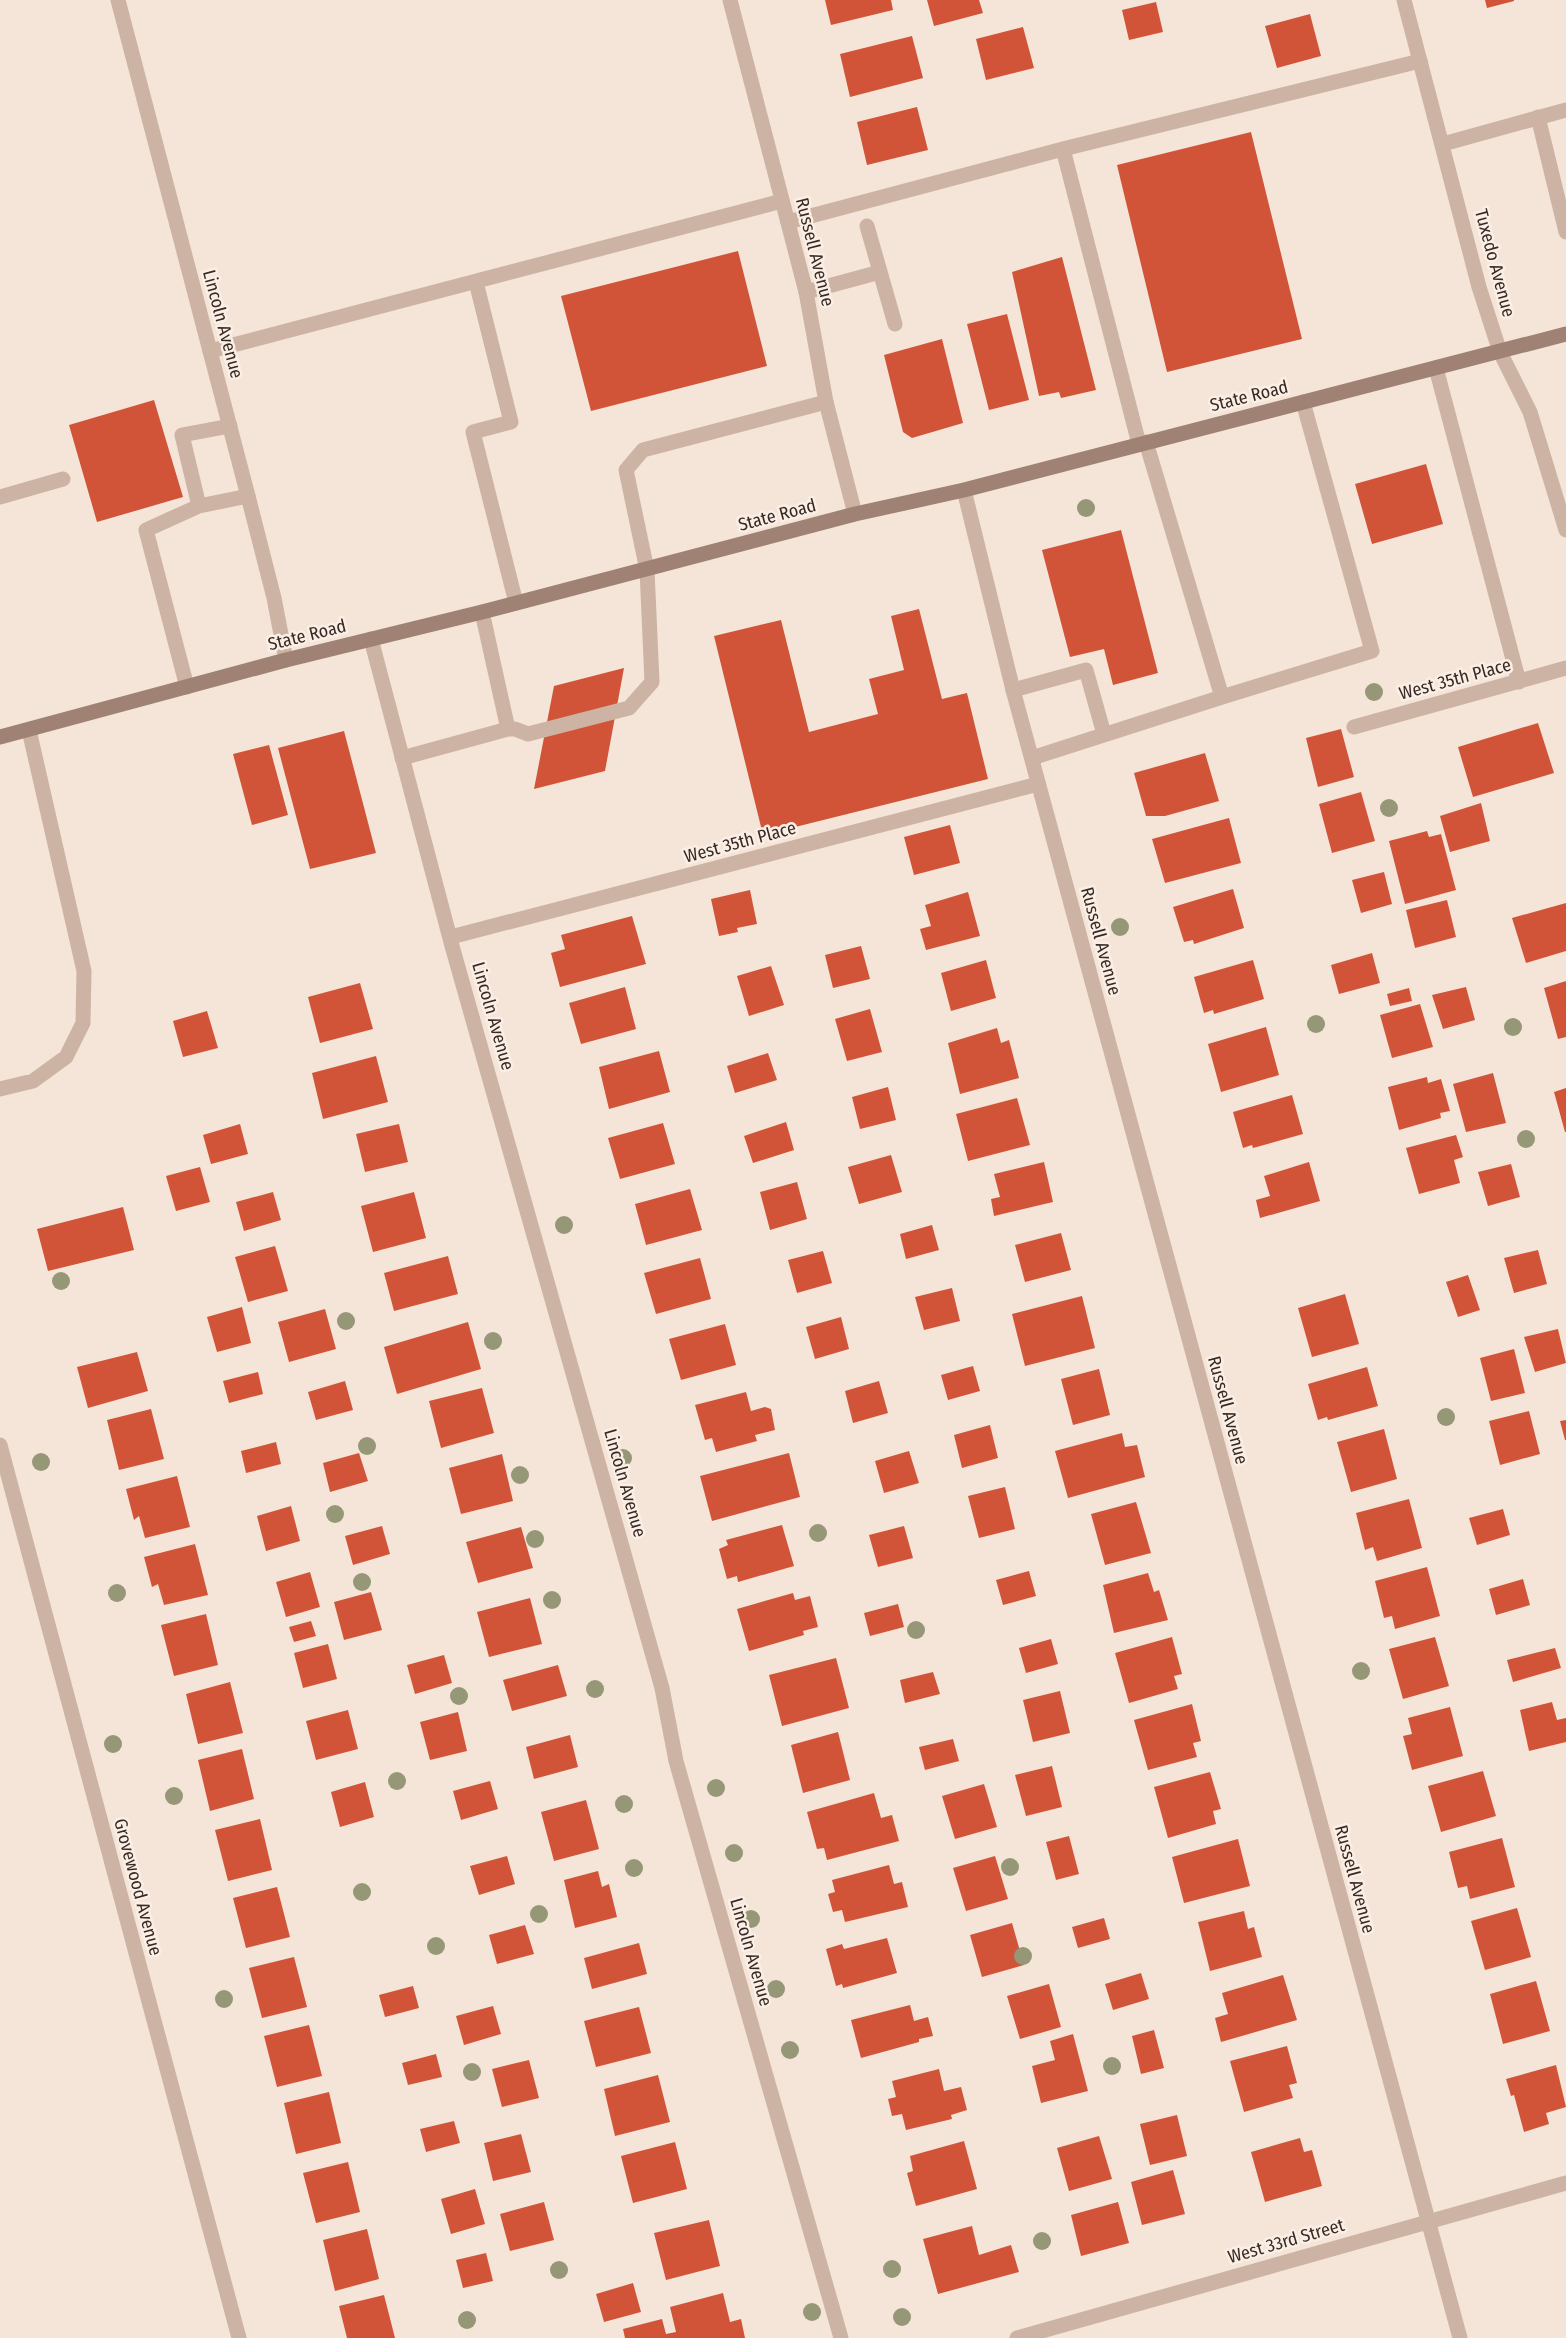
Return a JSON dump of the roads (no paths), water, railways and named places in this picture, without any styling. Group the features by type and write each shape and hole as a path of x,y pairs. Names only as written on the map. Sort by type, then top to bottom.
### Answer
{"main road":[{"name":"State Road","path":"0,738 286,660 646,570 855,514 964,490 1566,334"}],"street":[{"name":"Lincoln Avenue","path":"118,0 274,598 286,660"},
{"name":"Russell Avenue","path":"730,0 806,292 826,402 855,514"},
{"name":"Tuxedo Avenue","path":"1404,0 1479,287 1500,352 1530,412 1566,530"},
{"path":"788,222 1063,149 1420,61"},
{"path":"1443,144 1566,110"},
{"path":"1538,117 1566,232"},
{"path":"1063,149 1143,443 1222,697"},
{"path":"210,351 782,201"},
{"path":"867,226 895,324"},
{"path":"806,292 880,272"},
{"path":"476,282 511,422 473,432 516,603"},
{"path":"1436,368 1519,682"},
{"path":"402,758 508,729 528,734 629,708 652,682 646,570 626,470 643,450 826,402"},
{"path":"1032,758 1372,651 1303,402"},
{"path":"199,506 182,435 230,426"},
{"path":"0,497 63,479"},
{"name":"Russell Avenue","path":"964,490 1038,784 1460,2338"},
{"path":"187,687 146,530 199,506 248,496"},
{"path":"482,612 508,729"},
{"name":"Lincoln Avenue","path":"371,639 451,937 662,1688 676,1761 841,2338"},
{"name":"West 35th Place","path":"1354,727 1566,668"},
{"path":"1013,690 1086,670 1104,734"},
{"path":"0,1089 33,1081 66,1057 83,1023 84,971 29,730"},
{"name":"West 35th Place","path":"451,937 1038,784"},
{"name":"Grovewood Avenue","path":"0,1445 239,2338"},
{"name":"West 33rd Street","path":"1017,2338 1566,2183"}]}
